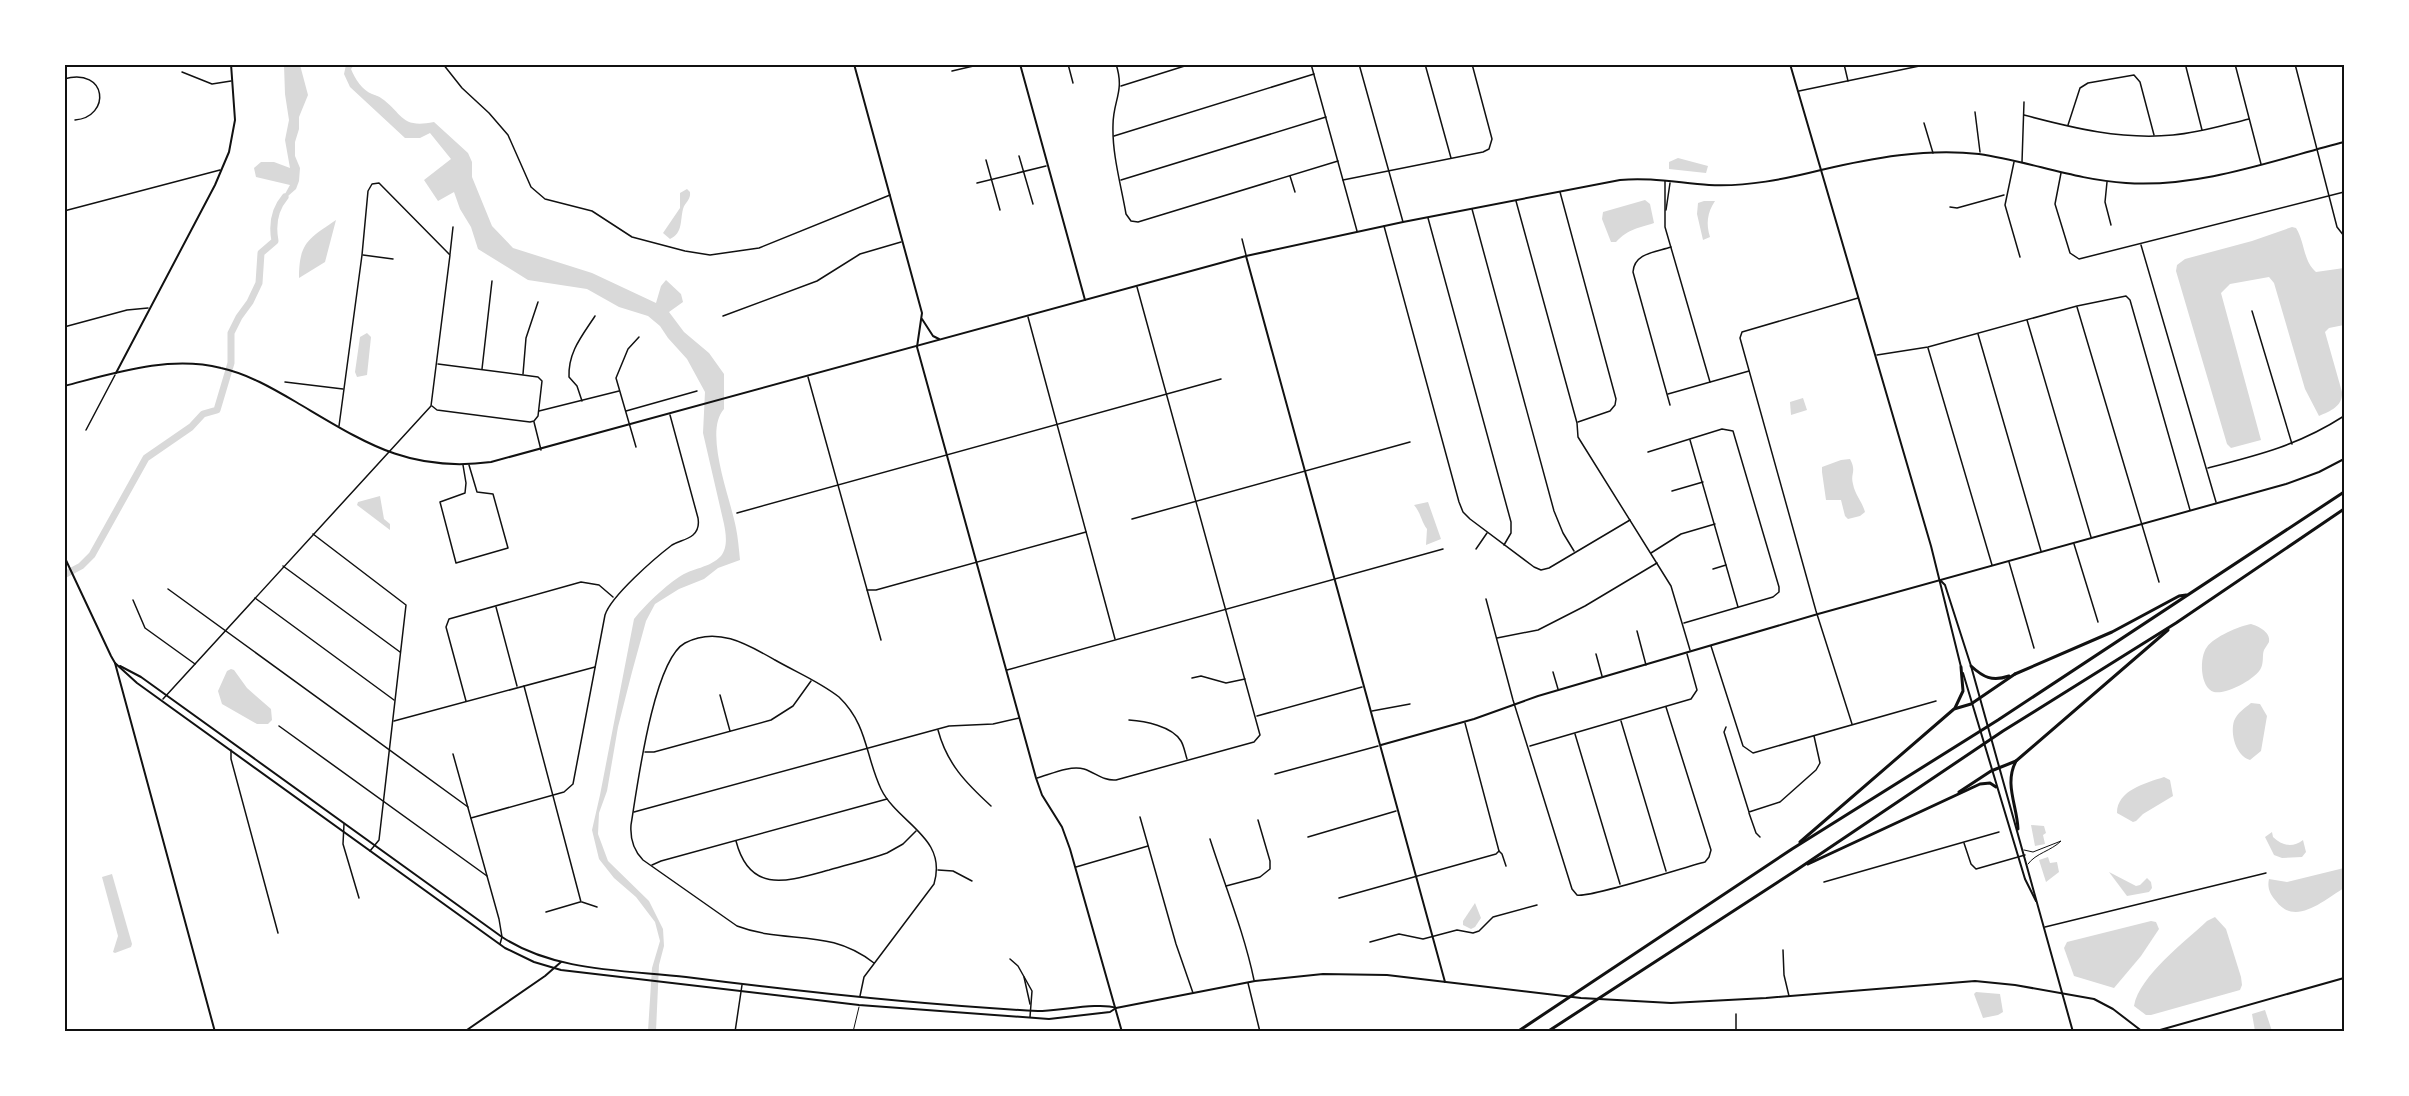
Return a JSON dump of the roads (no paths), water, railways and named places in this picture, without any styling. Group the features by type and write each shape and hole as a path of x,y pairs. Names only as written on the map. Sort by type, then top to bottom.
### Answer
{"highway":[{"path":"1518,1032 1792,849 1998,720 2344,492"},
{"path":"1547,1032 1798,868 2003,730 2176,623 2344,509"},
{"path":"1954,709 1971,704 2015,674 2112,632 2179,596 2187,595"},
{"path":"1953,796 1992,771 2016,761 2176,623"},
{"path":"1971,666 1982,675 1992,679 2015,674"},
{"path":"1792,849 1954,709 1963,691 1961,667"},
{"path":"2016,761 2010,775 2010,785 2018,815 2018,829"},
{"path":"1798,868 1980,784 1990,783 1996,787"}],"main road":[{"path":"115,374 230,152 234,131 231,64"},
{"path":"854,64 922,319 933,336 941,340"},
{"path":"1020,64 1085,300"},
{"path":"1790,64 1940,580 1939,586 1971,704 2018,857 2033,891"},
{"path":"64,386 135,368 165,364 194,364 221,368 275,390 387,452 428,463 469,465 541,450 1246,256 1560,191 1627,180 1738,185 1898,155 1933,153 1980,154 2108,181 2177,182 2213,176 2344,142"},
{"path":"1246,256 1446,982"},
{"path":"922,319 917,347 1036,778 1042,795 1062,827 1122,1032"},
{"path":"1381,745 1464,722 1558,690 1818,614 2302,479 2344,459"},
{"path":"64,556 115,663 215,1032"},
{"path":"1940,580 1945,585 1971,666 2073,1032"},
{"path":"115,663 141,677 502,937 536,955 561,962 859,998 1030,1011 1059,1011 1108,1005 1116,1008"},
{"path":"115,663 162,701 500,945 534,962 554,968 859,1005 1029,1018 1067,1018 1110,1012 1116,1008 1247,982 1338,973 1387,975 1548,995 1619,1001 1710,1002 1968,981 1996,982 2100,1001 2143,1032"},
{"path":"231,741 231,750"},
{"path":"279,785 283,779"},
{"path":"438,900 442,894"},
{"path":"464,1032 561,962"},
{"path":"635,971 635,979"},
{"path":"2153,1032 2344,978"},
{"path":"945,1004 945,1012"}],"street":[{"path":"444,64 462,88 489,113 508,135 531,187 537,194 550,201 592,211 632,237 699,254 719,255 741,252 766,245 890,194"},
{"path":"952,71 982,64"},
{"path":"1068,64 1073,83"},
{"path":"1116,64 1120,86 1114,115 1113,136 1126,214 1131,221 1138,222 1338,161"},
{"path":"1120,86 1191,64"},
{"path":"1311,64 1357,232"},
{"path":"1359,64 1402,222"},
{"path":"1425,64 1451,158"},
{"path":"1343,180 1483,152 1490,148 1492,139 1472,64"},
{"path":"1844,64 1848,81"},
{"path":"1896,64 1897,71"},
{"path":"1798,91 1929,64"},
{"path":"2235,64 2261,164"},
{"path":"2295,64 2337,228 2344,236"},
{"path":"2186,67 2202,130"},
{"path":"182,72 212,84 232,81"},
{"path":"1113,136 1314,74"},
{"path":"2068,126 2078,91 2084,85 2130,75 2136,77 2140,82 2154,136"},
{"path":"64,79 86,77 95,85 99,95 99,104 95,111 86,118 75,120"},
{"path":"2022,162 2024,102"},
{"path":"1975,112 1980,154"},
{"path":"2024,115 2112,135 2154,136 2202,130 2249,119"},
{"path":"1120,181 1326,117"},
{"path":"1924,123 1933,153"},
{"path":"1019,156 1033,204"},
{"path":"986,160 1000,210"},
{"path":"2014,161 2006,194 2006,209 2020,257"},
{"path":"977,183 1048,165"},
{"path":"64,211 222,169"},
{"path":"2062,173 2055,204 2068,249 2072,256 2084,259 2344,192"},
{"path":"1290,175 1295,192"},
{"path":"1665,180 1665,227 1710,382"},
{"path":"1665,211 1669,201 1670,181"},
{"path":"2108,181 2105,202 2110,225"},
{"path":"339,427 369,186 376,182 381,184 449,254"},
{"path":"1560,191 1616,402 1610,411 1577,423"},
{"path":"1950,207 1957,208 2006,194"},
{"path":"1516,200 1577,423 1578,437 1673,591 1683,623 1697,687 1696,694 1691,699 1529,746"},
{"path":"1664,201 1669,201"},
{"path":"1472,208 1554,511 1575,553"},
{"path":"1428,217 1511,522 1510,533 1504,545"},
{"path":"162,701 431,406 453,226"},
{"path":"1384,226 1459,502 1466,516 1541,570 1549,568 1630,520"},
{"path":"1242,239 1246,256"},
{"path":"723,316 817,281 856,255 903,242"},
{"path":"2141,244 2217,503"},
{"path":"1670,405 1634,266 1639,258 1671,247"},
{"path":"362,255 393,259"},
{"path":"482,369 492,281"},
{"path":"1036,778 1075,768 1107,780 1116,780 1254,742 1259,738 1256,717 1137,286"},
{"path":"1875,356 1928,347 2077,306 2126,296 2130,300 2190,511"},
{"path":"1852,724 1818,614 1740,334 1858,298"},
{"path":"523,375 526,338 538,302"},
{"path":"2077,306 2159,582"},
{"path":"64,327 127,310 149,308"},
{"path":"2253,311 2292,444"},
{"path":"582,401 577,386 569,377 572,354 595,315"},
{"path":"1028,316 1115,639"},
{"path":"2027,320 2091,538"},
{"path":"1978,334 2042,552"},
{"path":"636,447 616,380 628,349 639,337"},
{"path":"1928,347 1992,566"},
{"path":"437,363 542,379 538,411 534,421 541,450"},
{"path":"1667,394 1749,371"},
{"path":"86,430 115,374"},
{"path":"808,377 880,640"},
{"path":"738,513 1221,379"},
{"path":"285,382 344,389"},
{"path":"538,411 619,391"},
{"path":"625,411 697,391"},
{"path":"431,406 437,410 534,421"},
{"path":"471,818 566,791 573,784 604,615 614,598 671,546 693,535 699,526 669,414"},
{"path":"2207,469 2292,444 2316,434 2344,416"},
{"path":"1648,452 1722,429 1730,429 1735,435 1779,586 1776,595 1683,623"},
{"path":"1690,439 1738,607"},
{"path":"1132,519 1410,442"},
{"path":"463,465 465,493 440,502 456,562 508,548 493,494 477,492 469,465"},
{"path":"1672,491 1702,482"},
{"path":"1651,553 1681,534 1715,524"},
{"path":"866,590 876,590 1086,532"},
{"path":"1476,549 1488,533"},
{"path":"313,534 406,605 379,840 370,851"},
{"path":"2074,543 2098,622"},
{"path":"1006,670 1443,549"},
{"path":"2008,561 2034,648"},
{"path":"1496,638 1538,630 1585,606 1657,563"},
{"path":"1713,569 1726,565"},
{"path":"283,566 401,652"},
{"path":"466,701 446,627 450,619 581,582 599,585 614,598"},
{"path":"168,590 468,807"},
{"path":"254,598 395,701"},
{"path":"1486,599 1515,704 1572,889 1577,895 1584,896 1705,862 1709,857 1711,850 1666,706"},
{"path":"133,600 148,631 195,664"},
{"path":"495,606 517,687"},
{"path":"1637,631 1646,664"},
{"path":"859,998 864,976 927,896 934,884 938,870 931,845 887,799 875,775 861,726 850,709 832,692 745,642 722,637 704,638 684,644 672,656 654,700 630,831 632,844 638,855 737,926 760,933 839,943 855,950 874,963"},
{"path":"1711,645 1743,746 1753,753 1936,701"},
{"path":"1596,654 1602,677"},
{"path":"393,721 595,668"},
{"path":"1552,672 1558,690"},
{"path":"1192,678 1200,676 1226,683 1245,679"},
{"path":"645,752 654,752 778,716 800,699 811,680"},
{"path":"524,686 581,902"},
{"path":"1256,717 1364,686"},
{"path":"720,695 730,731"},
{"path":"1371,711 1410,704"},
{"path":"633,812 937,729 958,724 993,724 1020,718"},
{"path":"1129,720 1143,721 1176,734 1182,743 1187,761"},
{"path":"1621,720 1666,873"},
{"path":"1464,722 1499,851 1506,866"},
{"path":"279,726 487,876"},
{"path":"1726,727 1724,732 1749,812 1756,833 1761,837"},
{"path":"937,729 954,769 991,806"},
{"path":"1574,733 1621,886"},
{"path":"1749,812 1780,802 1816,770 1820,763 1814,735"},
{"path":"1275,774 1381,745"},
{"path":"231,750 231,759 278,933"},
{"path":"453,754 487,876 502,937 500,945"},
{"path":"651,866 660,861 887,799"},
{"path":"1308,837 1399,810"},
{"path":"1140,817 1176,944 1193,993"},
{"path":"1225,887 1260,877 1270,868 1258,820"},
{"path":"344,824 343,844 359,898"},
{"path":"735,840 741,859 751,871 763,878 784,882 887,853 903,844 917,830"},
{"path":"1824,882 1999,832"},
{"path":"1210,839 1225,887 1233,904 1254,981"},
{"path":"1964,843 1974,869 2025,855"},
{"path":"1075,867 1148,846"},
{"path":"1340,898 1496,854 1499,851"},
{"path":"938,870 952,871 972,881"},
{"path":"2044,927 2266,873"},
{"path":"546,912 581,902 597,907"},
{"path":"1370,942 1400,934 1418,939 1457,930 1473,933 1479,931 1493,917 1537,904"},
{"path":"1783,950 1784,975 1789,996"},
{"path":"1010,959 1018,966 1032,991 1029,1018"},
{"path":"1024,975 1031,1005"},
{"path":"1247,982 1260,1032"},
{"path":"735,1032 742,984"},
{"path":"1736,1014 1736,1032"}],"lane":[{"path":"2024,850 2033,852 2061,841 2044,853 2033,857 2028,864"},
{"path":"854,1032 859,998"}],"waterway":[{"path":"64,575 81,566 92,555 146,458 191,427 203,414 217,410 231,363 231,333 259,283 261,253 275,241 275,218 278,207 285,197"}]}
